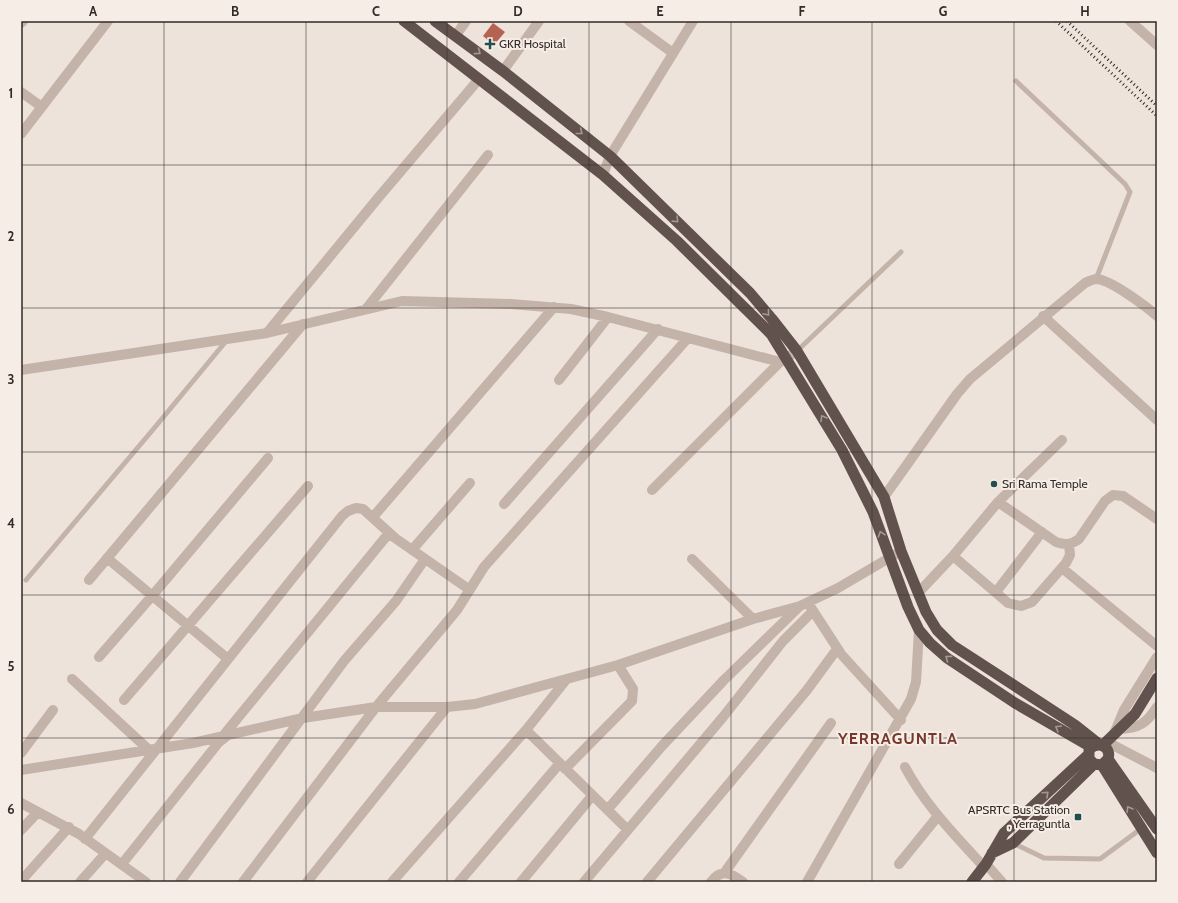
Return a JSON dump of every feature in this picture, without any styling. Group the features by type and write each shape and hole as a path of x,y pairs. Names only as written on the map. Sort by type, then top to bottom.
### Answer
{"highway":[{"path":"406,21 603,175 677,241 771,334 784,361 842,450 873,512 908,607 919,630 930,643 952,662 1015,703 1103,743"},
{"path":"435,21 503,71 610,156 750,293 797,351 884,497 901,551 926,612 936,630 952,645 1103,743 1109,751 1102,763 1013,843 992,853"},
{"path":"972,882 985,865 1004,833 1135,714 1157,678"},
{"path":"1103,743 1089,759 1102,763 1155,826"},
{"path":"1102,763 1157,853"}],"street":[{"path":"21,134 108,21"},
{"path":"456,35 466,21"},
{"path":"503,71 539,21"},
{"path":"629,21 672,53"},
{"path":"603,175 610,156 693,21"},
{"path":"1130,21 1157,45"},
{"path":"267,333 378,198 479,79"},
{"path":"21,92 42,107"},
{"path":"366,309 488,155"},
{"path":"884,497 963,386 1043,316 1085,283 1096,279 1108,282 1141,303 1157,316"},
{"path":"21,370 267,333 402,301 554,307 608,317 784,361"},
{"path":"373,517 554,307"},
{"path":"1043,316 1157,420"},
{"path":"559,380 608,317"},
{"path":"89,580 303,324"},
{"path":"504,504 658,330"},
{"path":"243,882 376,707 457,610 484,567 688,338"},
{"path":"652,490 784,361 797,351"},
{"path":"918,593 998,502 1062,440"},
{"path":"99,657 268,458"},
{"path":"412,550 470,483"},
{"path":"124,700 308,486"},
{"path":"998,502 1056,542 1069,544 1079,539 1104,501 1113,495 1123,496 1157,519"},
{"path":"85,838 154,749 342,516 348,511 356,508 363,509 389,533 470,590"},
{"path":"996,592 1042,532"},
{"path":"122,864 389,533"},
{"path":"952,556 1014,605 1027,604 1032,602 1069,559 1069,544"},
{"path":"608,809 662,746 704,702 807,607 901,551"},
{"path":"107,558 228,659"},
{"path":"180,882 354,648 396,601 425,559"},
{"path":"692,559 753,619"},
{"path":"1062,568 1157,646"},
{"path":"21,770 154,749 303,718 376,707 447,707 474,704 618,665 753,619 807,607"},
{"path":"807,607 837,649 901,720"},
{"path":"584,882 714,728 783,641 807,607"},
{"path":"807,882 901,720 915,688 919,630"},
{"path":"647,882 807,690 837,649"},
{"path":"1103,743 1157,657"},
{"path":"458,882 563,766 632,701 633,689 618,665"},
{"path":"72,679 154,749"},
{"path":"392,882 526,730 566,680"},
{"path":"307,882 447,707"},
{"path":"1103,743 1144,724 1157,707"},
{"path":"21,753 53,710"},
{"path":"725,872 831,723"},
{"path":"526,730 592,796 608,809 628,829"},
{"path":"1103,743 1157,768"},
{"path":"905,767 920,794 938,816 1002,882"},
{"path":"521,882 592,796"},
{"path":"21,803 69,827 146,882"},
{"path":"21,830 38,812"},
{"path":"899,864 938,816"},
{"path":"21,881 69,827"},
{"path":"80,882 105,854"},
{"path":"711,882 719,874 725,872 732,874 743,882"}],"lane":[{"path":"1016,81 1125,184 1130,192 1096,279"},
{"path":"797,351 901,252"},
{"path":"26,580 227,339"},
{"path":"1013,843 1044,858 1100,859 1141,829 1155,826"}],"building":[{"path":"493,23 505,32 494,45 483,36"}],"railway":[{"path":"1056,21 1157,116"},
{"path":"1067,21 1157,106"}],"place":[{"name":"GKR Hospital","path":"490,44"},
{"name":"Sri Rama Temple","path":"994,484"},
{"name":"APSRTC Bus Station , Yerraguntla","path":"1078,817"}],"district":[{"name":"YERRAGUNTLA","path":"898,738"}]}
